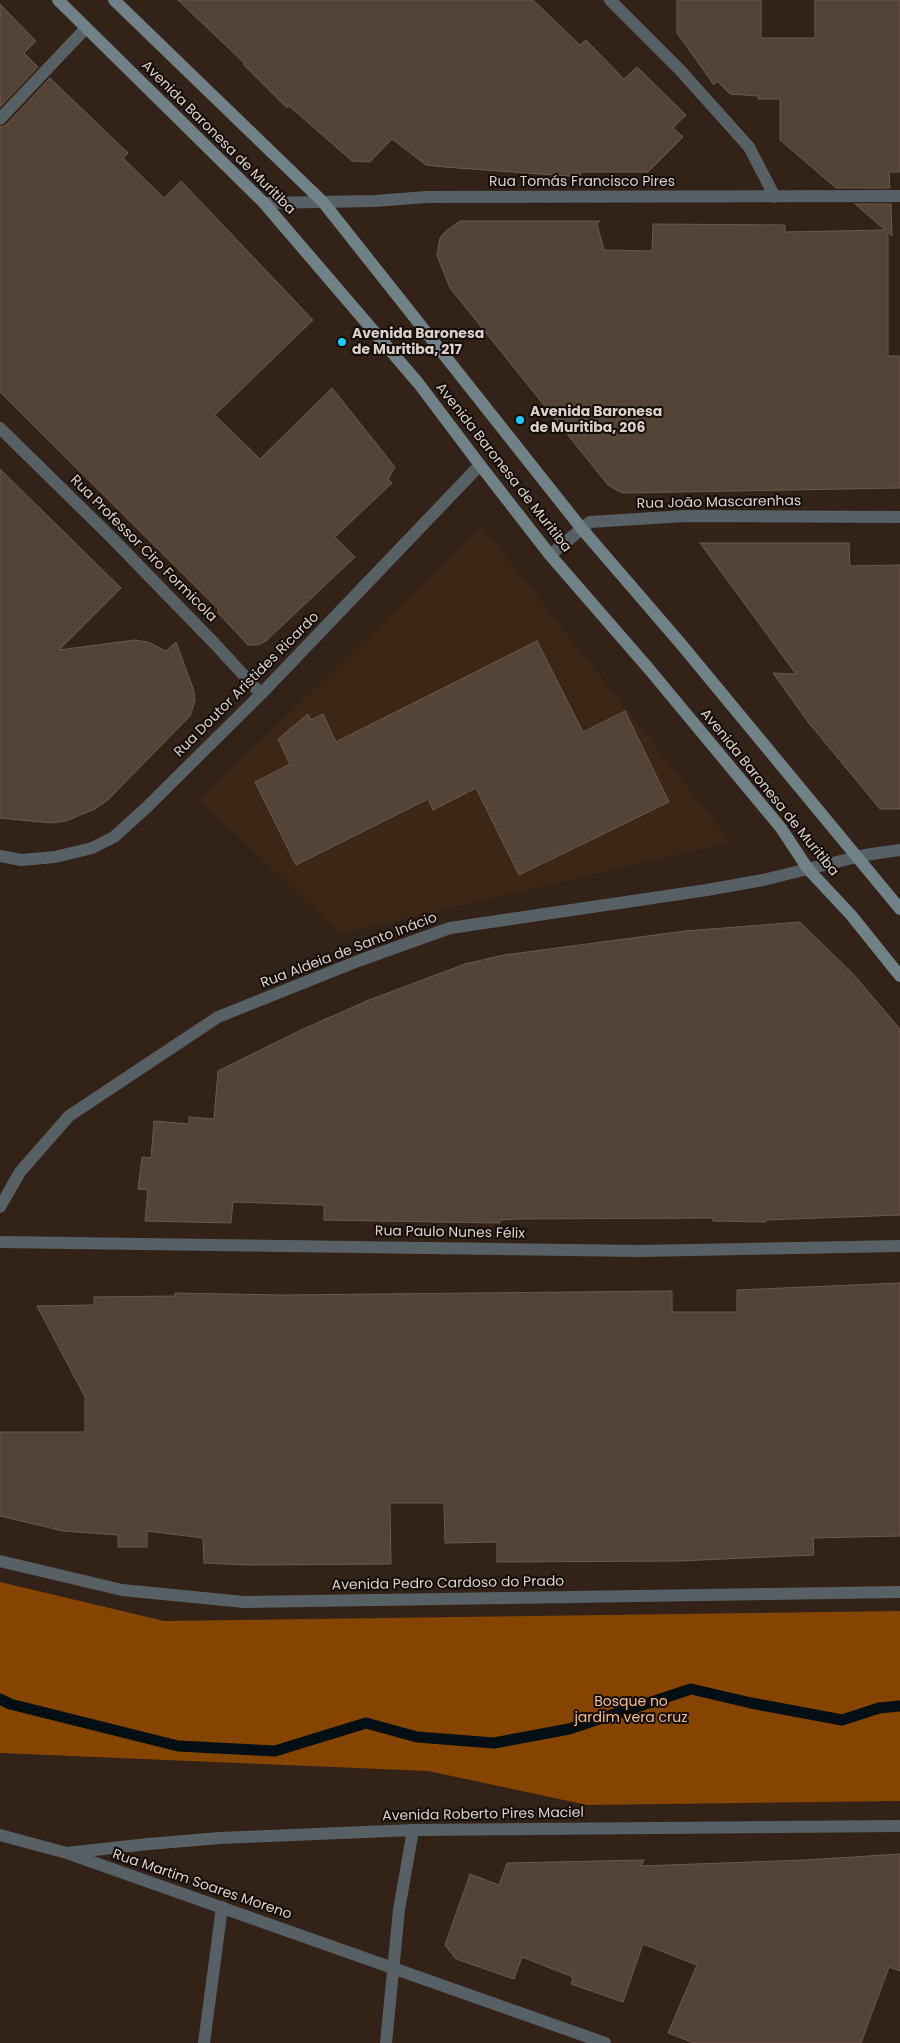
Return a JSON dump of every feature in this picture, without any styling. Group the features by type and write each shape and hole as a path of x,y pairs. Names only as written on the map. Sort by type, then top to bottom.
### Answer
{"main road":[{"name":"Avenida Baronesa de Muritiba","path":"58,0 264,203 419,384 550,555 649,669 781,828 808,870 851,915 900,976"},
{"name":"Avenida Baronesa de Muritiba","path":"114,0 323,202 582,529 682,644 900,909"}],"street":[{"path":"610,0 680,70 749,146 775,197"},
{"path":"0,119 86,28"},
{"name":"Rua Tomás Francisco Pires","path":"264,203 375,201 426,197 900,196"},
{"name":"Rua Professor Ciro Formicola","path":"0,428 112,538 261,694"},
{"name":"Rua Doutor Aristides Ricardo","path":"0,856 21,860 54,857 92,848 114,837 147,807 261,694 480,465"},
{"name":"Rua João Mascarenhas","path":"550,555 590,522 685,516 900,517"},
{"name":"Rua Aldeia de Santo Inácio","path":"0,1207 20,1172 69,1116 218,1017 358,961 450,928 707,890 900,850"},
{"name":"Rua Paulo Nunes Félix","path":"0,1242 639,1251 900,1246"},
{"name":"Avenida Pedro Cardoso do Prado","path":"0,1561 122,1590 244,1602 900,1592"},
{"name":"Avenida Roberto Pires Maciel","path":"67,1853 220,1838 414,1830 900,1826"},
{"path":"386,2043 399,1910 414,1830"},
{"name":"Rua Martim Soares Moreno","path":"0,1835 67,1853 605,2043"},
{"path":"204,2043 222,1907"}],"shaded area":[{"path":"482,526 731,842 340,934 200,800"}],"green space":[{"name":"Bosque no jardim vera cruz","path":"0,1582 164,1621 900,1611 900,1801 587,1805 428,1771 0,1753"}],"building":[{"path":"178,0 533,0 580,45 586,40 624,79 637,67 686,115 673,128 683,137 648,172 580,172 581,177 426,165 392,139 370,162 352,161 289,106 287,108 244,63"},
{"path":"677,0 761,0 761,38 815,38 815,0 900,0 900,172 889,172 890,188 836,188 780,140 780,99 758,99 758,96 730,94 717,81 714,85 677,33"},
{"path":"0,4 36,41 24,53 38,67 0,107"},
{"path":"50,78 128,153 123,158 164,198 181,181 313,320 215,415 260,459 332,388 395,467 388,479 392,483 335,537 355,557 266,641 258,645 248,645 217,612 219,610 0,392 0,127 6,125"},
{"path":"855,204 891,204 892,236 888,232 888,356 900,356 900,488 623,493 616,490 608,485 450,288 437,255 440,238 460,221 600,221 597,224 604,250 652,251 653,224 785,225 785,232 885,230"},
{"path":"0,469 121,588 59,650 135,640 148,642 166,651 176,642 194,691 195,701 190,716 108,800 95,809 66,821 51,823 0,818"},
{"path":"700,543 849,543 850,566 900,565 900,809 880,809 808,722 773,673 796,674"},
{"path":"537,641 583,732 625,711 669,802 519,875 476,788 433,810 428,799 296,865 255,782 290,764 278,739 308,714 311,720 323,714 336,742"},
{"path":"800,922 854,975 900,1029 900,1215 766,1220 766,1222 713,1221 713,1218 516,1219 500,1220 500,1223 324,1220 324,1205 233,1202 231,1223 145,1221 148,1190 138,1189 142,1157 151,1158 154,1121 189,1124 189,1117 214,1119 218,1071 301,1030 369,1000 465,964 504,955 685,931"},
{"path":"900,1283 900,1536 813,1538 814,1555 679,1561 497,1562 497,1542 445,1543 444,1503 390,1503 391,1564 249,1565 204,1563 203,1538 147,1531 147,1547 118,1547 118,1535 63,1531 0,1516 0,1432 85,1432 85,1397 37,1306 94,1305 94,1297 175,1296 175,1293 282,1295 672,1291 672,1312 737,1312 737,1290"},
{"path":"900,1854 900,1971 889,1967 861,2043 694,2043 668,2033 697,1965 643,1944 623,2002 571,1984 573,1977 522,1957 514,1979 456,1959 445,1945 470,1874 499,1885 507,1863 644,1860 641,1866 805,1860"}],"waterway":[{"path":"0,1699 10,1704 178,1746 275,1751 366,1723 417,1737 494,1743 569,1729 691,1689 751,1703 842,1720 879,1708 900,1706"}],"place":[{"name":"Avenida Baronesa de Muritiba, 217","path":"342,342"},
{"name":"Avenida Baronesa de Muritiba, 206","path":"520,420"}]}
